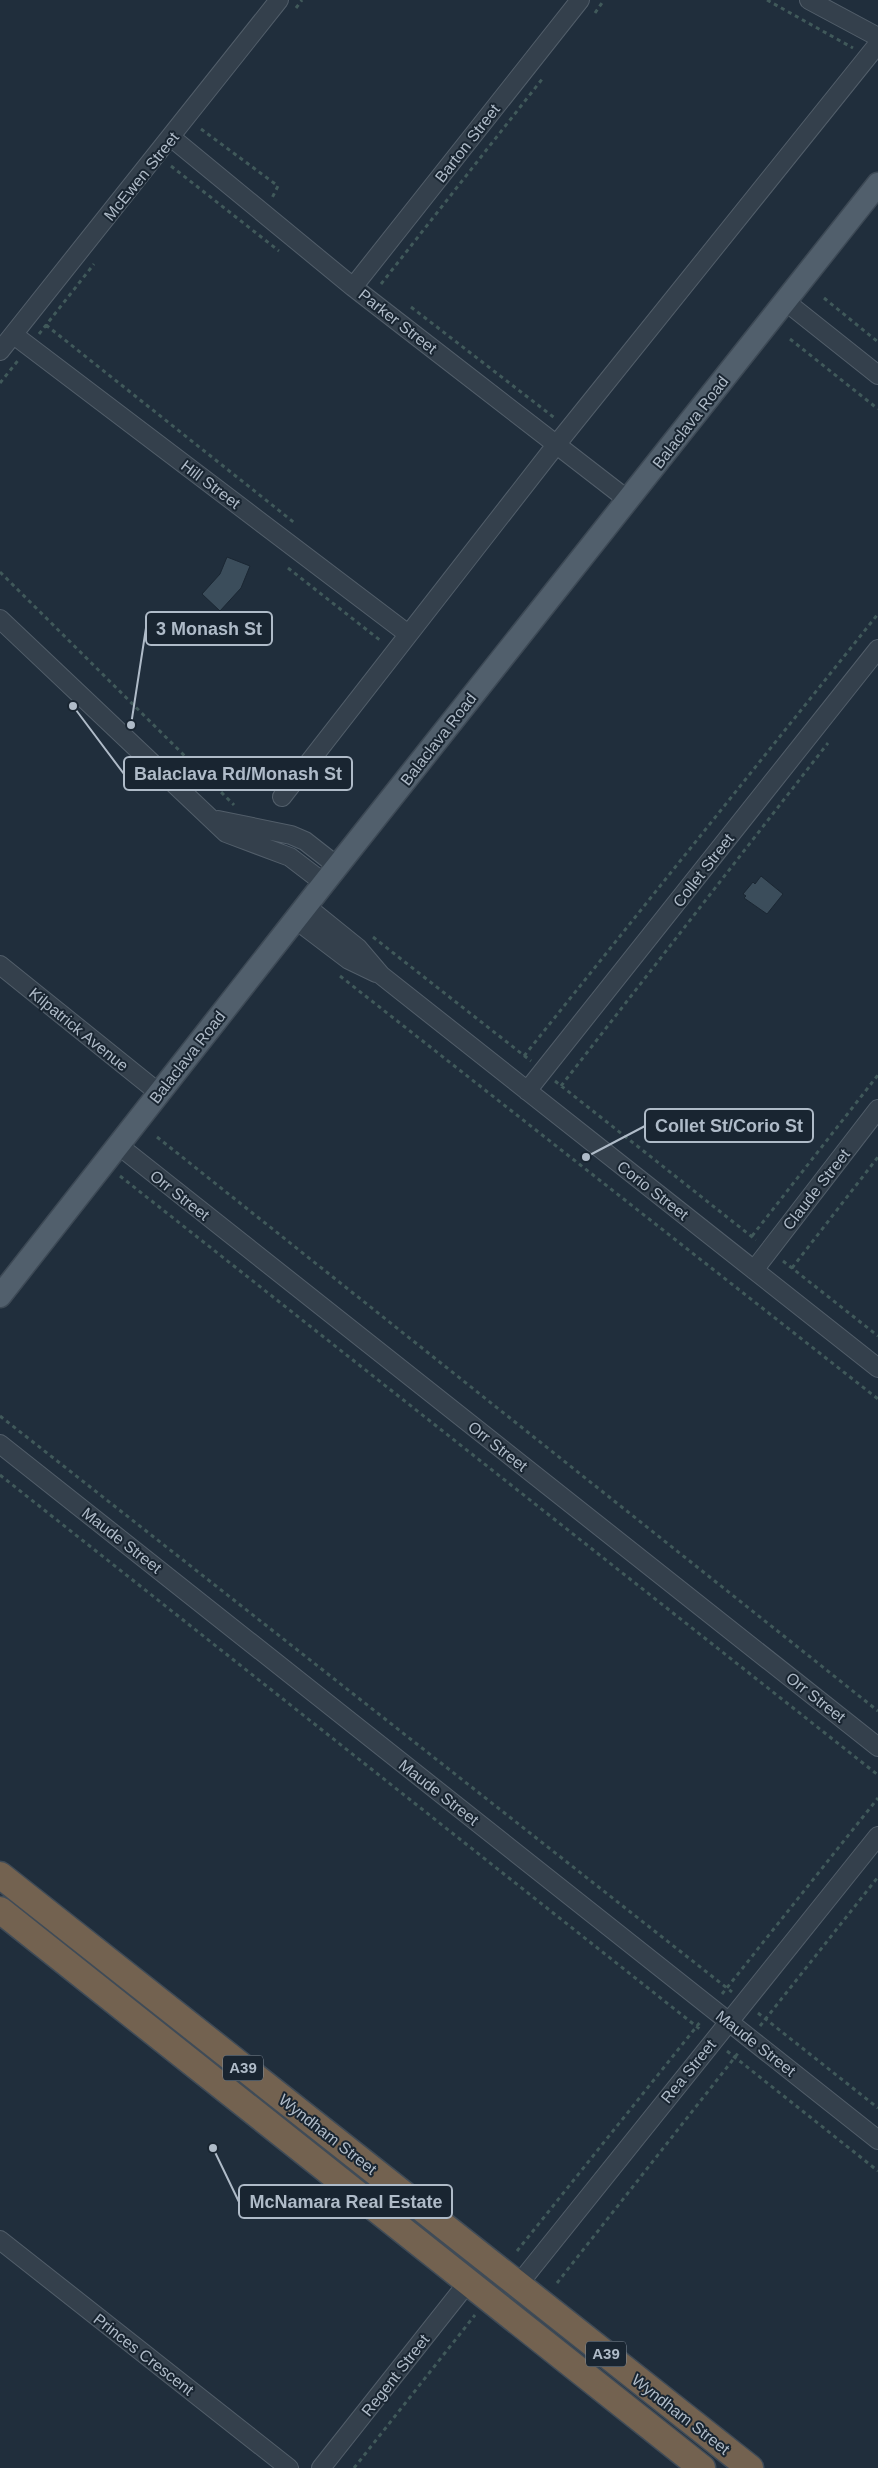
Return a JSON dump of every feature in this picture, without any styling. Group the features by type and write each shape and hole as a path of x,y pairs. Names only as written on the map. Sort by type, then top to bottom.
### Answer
{"highway":[{"name":"Wyndham Street","path":"0,1875 518,2285 717,2458 750,2468"},
{"name":"Wyndham Street","path":"0,1910 702,2468"},
{"path":"469,2281 487,2260"},
{"path":"500,2308 518,2285"}],"main road":[{"name":"Balaclava Road","path":"0,1296 330,874 878,184"}],"street":[{"name":"McEwen Street","path":"0,351 172,138 280,0"},
{"name":"Barton Street","path":"353,287 580,0"},
{"path":"809,0 878,37"},
{"path":"282,797 556,444 878,44"},
{"name":"Parker Street","path":"172,138 353,287 628,500"},
{"path":"785,301 878,375"},
{"name":"Hill Street","path":"14,335 408,634"},
{"path":"0,619 226,833 330,874"},
{"name":"Collet Street","path":"527,1091 878,649"},
{"name":"Corio Street","path":"300,913 358,948 381,975 878,1368"},
{"name":"Kilpatrick Avenue","path":"0,965 159,1093"},
{"name":"Claude Street","path":"754,1270 878,1109"},
{"name":"Orr Street","path":"118,1146 878,1747"},
{"name":"Maude Street","path":"0,1444 878,2140"},
{"name":"Rea Street","path":"518,2285 878,1836"},
{"name":"Princes Crescent","path":"0,2240 289,2468"},
{"name":"Regent Street","path":"321,2468 469,2281"}],"path":[{"path":"592,15 604,0"},
{"path":"767,0 853,48"},
{"path":"381,284 544,77"},
{"path":"824,298 878,342"},
{"path":"46,326 299,527"},
{"path":"790,339 878,409"},
{"path":"0,572 237,808"},
{"path":"524,1056 878,614"},
{"path":"562,1086 829,742"},
{"path":"366,931 878,1336"},
{"path":"333,971 878,1399"},
{"path":"752,1236 878,1075"},
{"path":"157,1138 878,1711"},
{"path":"792,1268 878,1157"},
{"path":"120,1176 878,1775"},
{"path":"0,1416 878,2108"},
{"path":"0,1475 878,2171"},
{"path":"517,2251 878,1798"},
{"path":"557,2283 878,1877"},
{"path":"354,2468 475,2315"}],"building":[{"path":"227,557 250,566 241,588 220,611 202,594 220,574"},
{"path":"761,876 783,894 767,914 744,898 746,896 743,894"}],"place":[{"name":"Balaclava Rd/Monash St","path":"73,706"},
{"name":"3 Monash St","path":"131,725"},
{"name":"Collet St/Corio St","path":"586,1157"},
{"name":"McNamara Real Estate","path":"213,2148"}]}
